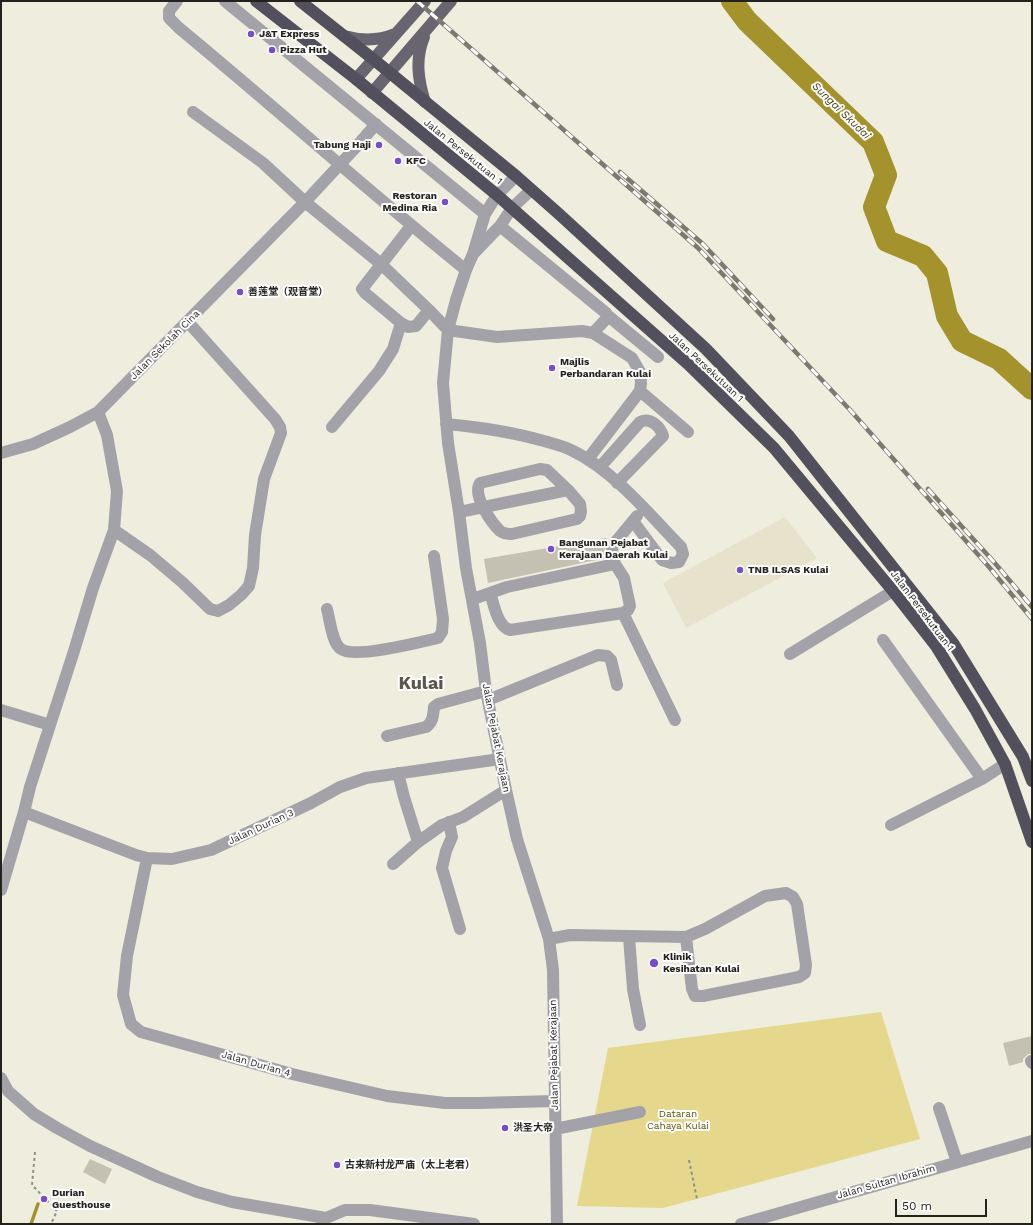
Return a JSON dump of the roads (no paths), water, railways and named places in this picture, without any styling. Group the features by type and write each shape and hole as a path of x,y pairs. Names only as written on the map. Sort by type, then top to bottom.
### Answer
{"highway":[{"name":"Jalan Persekutuan 1","path":"256,1 356,79 497,195 688,364 774,448 893,591 936,646 975,709 1005,764 1032,842"},
{"name":"Jalan Persekutuan 1","path":"300,1 516,176 559,214 706,349 789,436 953,643 1023,757 1032,781"}],"main road":[{"path":"372,93 388,72 436,20 450,2"},
{"path":"356,79 422,4"},
{"path":"425,102 420,84 418,53 426,30"},
{"path":"344,36 357,40 365,40 389,36 397,33"}],"street":[{"path":"178,1 169,11 169,18 411,226 466,270"},
{"path":"225,1 484,214"},
{"path":"193,112 263,163 305,202 381,264 448,330 497,337 582,331 593,333 632,358 640,372 640,391 588,459"},
{"name":"Jalan Sekolah Cina","path":"1,453 32,444 70,427 98,412 341,165 376,124"},
{"name":"Jalan Pejabat Kerajaan","path":"516,176 497,195 484,214 473,254 456,300 448,330 443,383 446,424 466,568 480,643 487,695 517,839 549,939 553,970 557,1224"},
{"name":"Jalan Pejabat Kerajaan","path":"473,254 500,226 512,208 532,190"},
{"path":"411,226 362,289 365,294 401,324 408,327 416,326 429,310"},
{"path":"500,226 658,357"},
{"path":"593,333 607,318 607,315"},
{"path":"114,530 150,555 182,582 210,609 218,611 229,605 249,586 253,568 255,535 264,479 281,433 280,427 275,419 188,322"},
{"path":"332,427 379,371 392,349 401,324"},
{"path":"640,391 688,432"},
{"path":"1,890 30,787 79,638 93,588 114,530 117,491 107,435 98,412"},
{"path":"600,467 640,422 643,420 649,420 653,423 663,433 663,436 617,483"},
{"path":"446,424 467,426 524,436 572,450 588,459 600,467 644,508 681,547 683,554 679,562 671,563 662,560 633,521"},
{"path":"540,469 547,470 568,490 580,504 581,511 580,516 576,519 507,534 501,532 482,508 478,489 480,483 540,469"},
{"path":"459,512 568,490"},
{"path":"490,593 502,625 506,629 510,630 623,613 628,610 630,606 624,578 615,564 612,550 613,545 644,508"},
{"path":"327,609 335,642 341,650 351,654 385,649 438,638 442,632 443,619 434,556"},
{"path":"472,598 507,587 615,564"},
{"path":"790,654 893,591"},
{"path":"623,613 675,720"},
{"path":"883,640 982,779"},
{"path":"387,736 426,727 430,723 434,707 438,704 487,695 598,655 606,656 611,660 617,685"},
{"path":"1,710 50,725"},
{"name":"Jalan Durian 3","path":"24,812 136,855 147,858 172,859 211,850 311,803 340,787 366,778 500,759"},
{"path":"892,825 982,779 1005,764"},
{"path":"398,773 418,842"},
{"path":"393,864 418,842 442,825 463,817 506,790"},
{"path":"450,822 452,837 446,850 442,868 460,928"},
{"name":"Jalan Durian 4","path":"147,858 127,956 123,995 131,1024 141,1032 292,1074 387,1096 445,1103 554,1101"},
{"path":"549,939 570,935 686,938 765,896 786,893 793,897 797,904 806,965 805,972 800,977 703,996 695,996 692,989 686,938"},
{"path":"629,937 633,988 640,1025"},
{"path":"1,1078 8,1091 34,1114 57,1128 90,1146 158,1177 197,1192 232,1202 324,1221 345,1210 370,1210 474,1224"},
{"path":"939,1108 957,1162"},
{"path":"555,1129 640,1112"},
{"name":"Jalan Sultan Ibrahim","path":"741,1224 772,1220 957,1162 1032,1141"}],"waterway":[{"name":"Sungai Skudai","path":"732,1 747,21 873,142 886,175 874,207 887,241 923,256 937,273 947,316 962,341 999,359 1032,389"},
{"path":"31,1224 38,1204"}],"railway":[{"path":"417,1 698,248 851,411 989,567 1032,619"},
{"path":"620,172 703,244 773,319"},
{"path":"928,489 994,562 1032,607"}],"place":[{"name":"J&T Express","path":"251,34"},
{"name":"Pizza Hut","path":"272,50"},
{"name":"Tabung Haji","path":"379,145"},
{"name":"KFC","path":"398,161"},
{"name":"Restoran Medina Ria","path":"445,202"},
{"name":"善莲堂（观音堂）","path":"240,292"},
{"name":"Majlis Perbandaran Kulai","path":"552,368"},
{"name":"Bangunan Pejabat Kerajaan Daerah Kulai","path":"551,549"},
{"name":"TNB ILSAS Kulai","path":"740,570"},
{"name":"Klinik Kesihatan Kulai","path":"654,963"},
{"name":"洪圣大帝","path":"505,1128"},
{"name":"古来新村龙严庙（太上老君）","path":"337,1165"},
{"name":"Durian Guesthouse","path":"44,1199"}],"district":[{"name":"Kulai","path":"421,684"}],"park label":[{"name":"Dataran Cahaya Kulai","path":"678,1120"}]}
